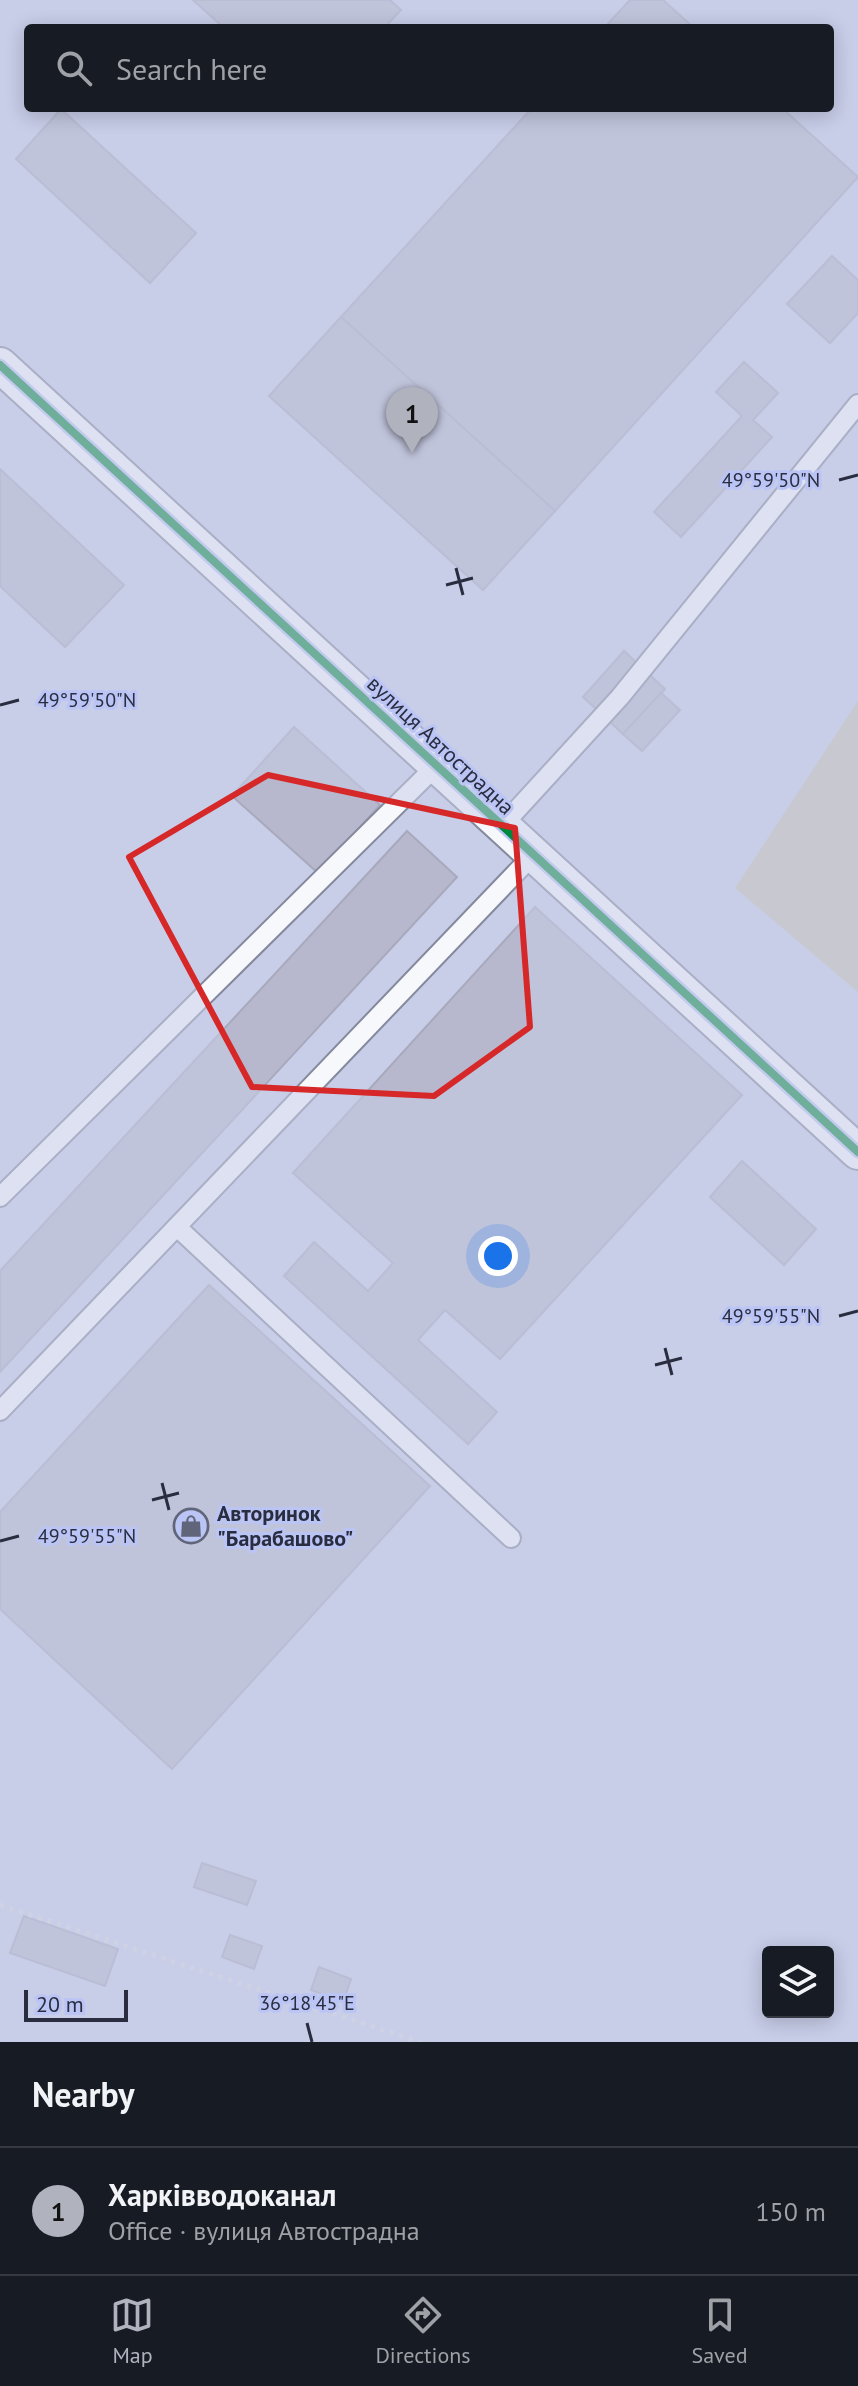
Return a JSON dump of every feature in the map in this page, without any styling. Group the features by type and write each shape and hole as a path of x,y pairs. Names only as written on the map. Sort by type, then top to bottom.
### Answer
{"street":[{"name":"вулиця Автострадна","path":"0,365 858,1152"}],"lane":[{"path":"502,826 620,697 858,404"},
{"path":"0,1197 436,766"},
{"path":"0,1411 533,855"},
{"path":"177,1227 511,1538"}],"path":[{"path":"0,1905 420,2042"}],"highlighted area":[{"path":"268,775 515,828 530,1027 434,1096 252,1087 129,857"}],"shaded area":[{"path":"858,701 858,992 735,888"}],"building":[{"path":"193,0 390,0 401,10 388,24 220,24"},
{"path":"630,0 663,0 690,24 608,24"},
{"path":"58,112 64,112 196,233 150,283 16,159"},
{"path":"528,112 786,112 858,177 555,511 341,317"},
{"path":"832,256 858,280 858,313 830,343 787,304"},
{"path":"341,317 555,511 483,590 269,396"},
{"path":"744,362 778,393 753,420 772,437 681,537 654,512 742,416 716,392"},
{"path":"0,469 124,585 65,647 0,586"},
{"path":"624,651 665,689 623,734 583,697"},
{"path":"661,693 680,710 642,751 623,734"},
{"path":"294,727 380,805 318,873 232,796"},
{"path":"407,831 457,877 0,1372 0,1271"},
{"path":"535,907 742,1095 500,1359 445,1310 418,1340 497,1412 468,1444 284,1276 314,1242 368,1291 393,1263 293,1173"},
{"path":"742,1161 816,1229 784,1265 710,1197"},
{"path":"209,1285 430,1486 172,1769 0,1609 0,1512"},
{"path":"202,1863 256,1881 247,1905 194,1887"},
{"path":"24,1916 118,1949 105,1986 10,1953"},
{"path":"230,1935 262,1946 254,1969 222,1957"},
{"path":"319,1967 351,1979 343,2002 311,1990"}],"cycle path":[{"path":"0,365 858,1152"}],"place":[{"name":"Харківводоканал","path":"412,453"},
{"name":"Авторинок \"Барабашово\"","path":"191,1526"}]}
